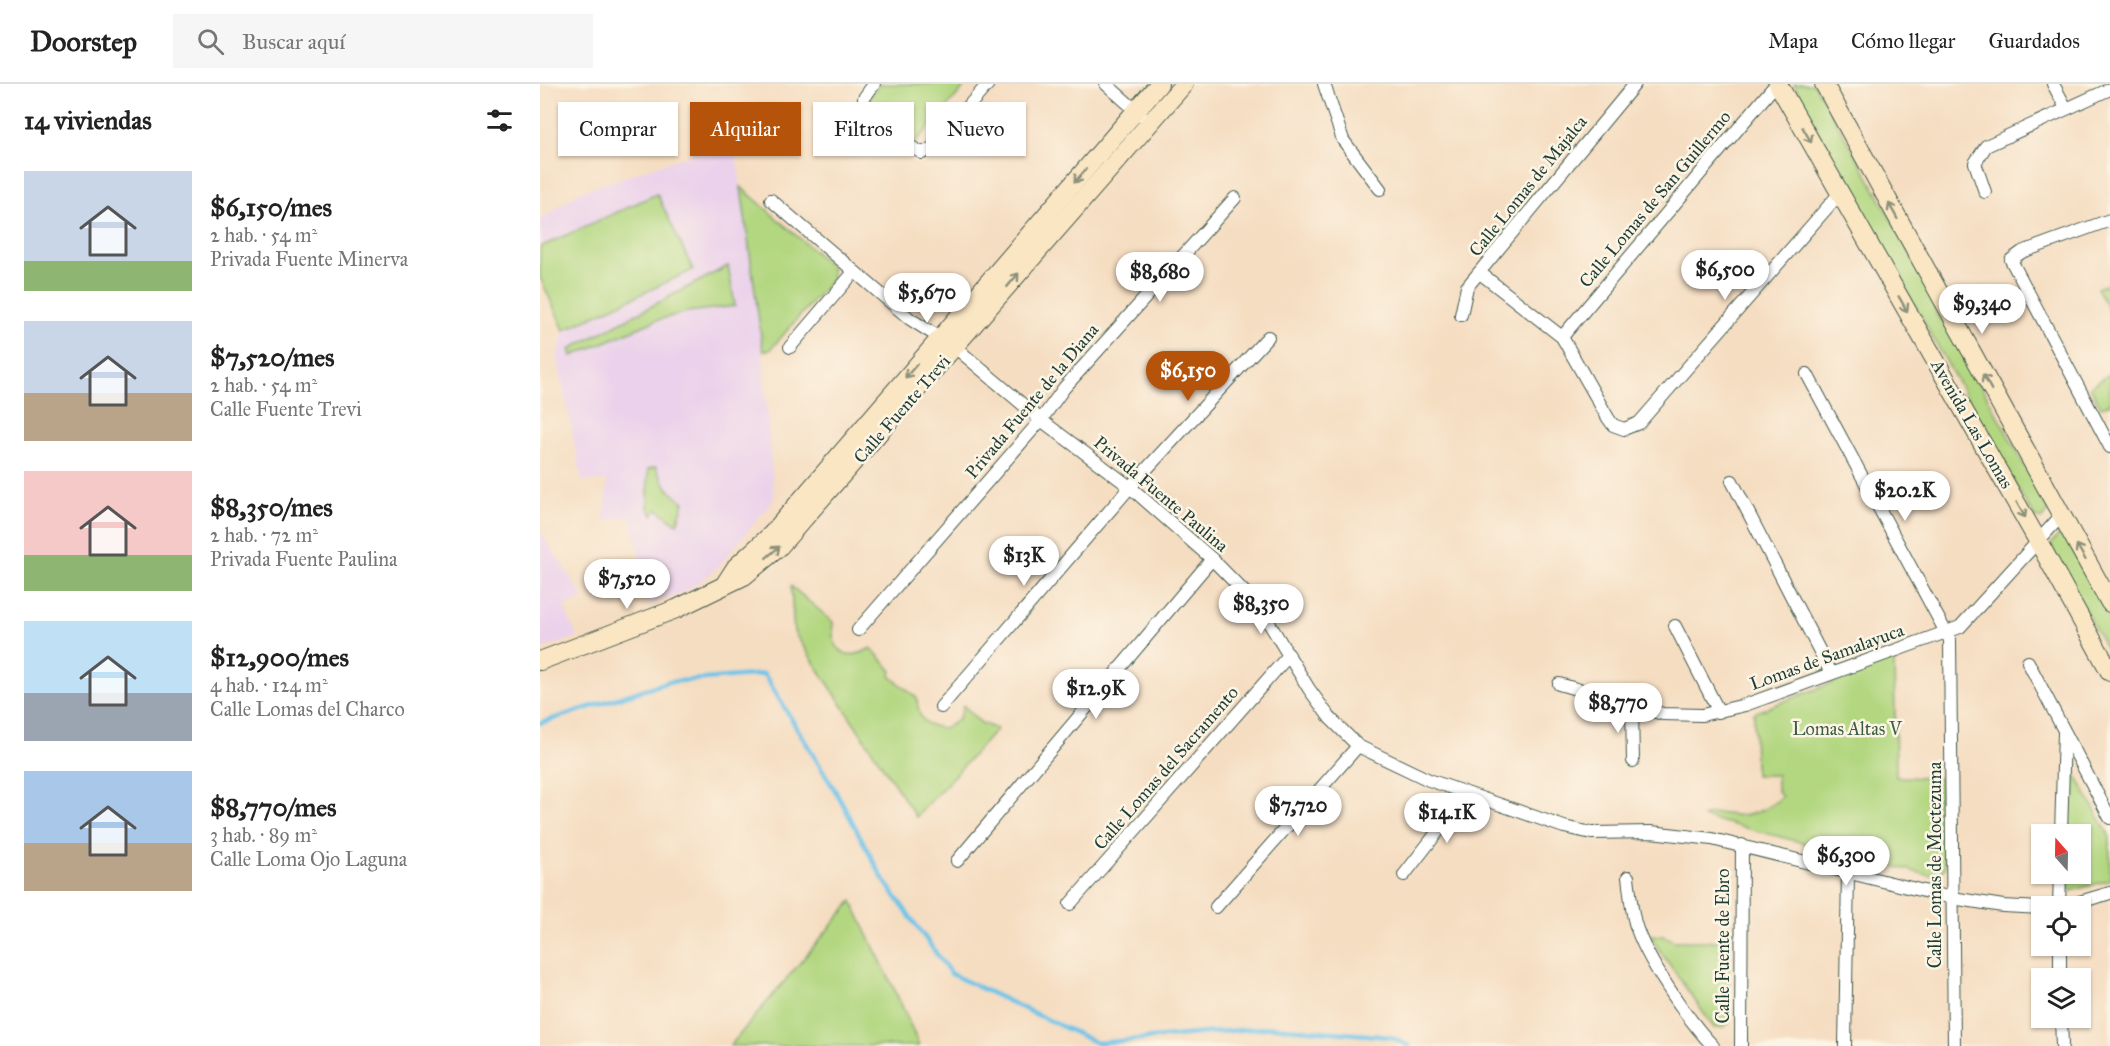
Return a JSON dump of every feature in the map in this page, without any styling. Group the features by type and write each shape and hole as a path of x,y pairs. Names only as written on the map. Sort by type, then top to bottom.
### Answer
{"street":[{"path":"874,84 864,98 865,109 904,142 922,153 931,149 988,84"},
{"path":"1106,84 1142,116"},
{"name":"Calle Fuente Trevi","path":"540,661 676,609 744,576 778,548 956,348 1142,116 1160,84"},
{"name":"Calle Fuente Trevi","path":"725,584 736,567 771,535 939,337 1142,116 1184,84"},
{"path":"1324,84 1333,118 1343,140 1380,189"},
{"name":"Calle Lomas de Majalca","path":"1461,315 1467,287 1635,84"},
{"name":"Avenida Las Lomas","path":"1777,84 2038,541 2110,672"},
{"name":"Calle Lomas de San Guillermo","path":"1562,337 1777,84"},
{"name":"Avenida Las Lomas","path":"1824,84 2060,517 2110,603"},
{"path":"2053,84 2066,108"},
{"path":"1985,192 1975,163 1982,150 1990,144 2110,89"},
{"path":"1480,273 1562,337 1608,418 1613,425 1624,429 1639,423 1840,193"},
{"name":"Privada Fuente de la Diana","path":"858,630 1041,420 1064,388 1235,198"},
{"name":"Privada Fuente Paulina","path":"771,200 910,319 956,348 1041,420 1130,487 1212,559 1260,608 1325,710 1358,746 1390,763 1467,795 1564,827 1593,834 1672,834 1742,845 1952,898 2003,906 2031,907"},
{"path":"2110,220 2022,252 2011,260 2110,447"},
{"path":"790,347 854,272"},
{"path":"941,707 1130,487 1268,337"},
{"path":"1807,374 1948,633"},
{"path":"1732,481 1831,673"},
{"name":"Lomas de Samalayuca","path":"1559,684 1632,707 1686,716 1719,712 1745,705 1948,633 1966,622 2060,517"},
{"path":"957,861 1212,559"},
{"path":"1675,626 1719,712"},
{"name":"Calle Lomas de Moctezuma","path":"1948,633 1952,649 1954,1046"},
{"name":"Calle Lomas del Sacramento","path":"1070,904 1289,655"},
{"path":"2028,662 2110,818"},
{"path":"1632,707 1633,761"},
{"path":"2061,824 2064,733"},
{"path":"1216,908 1358,746"},
{"path":"1404,875 1467,795"},
{"name":"Calle Fuente de Ebro","path":"1741,1046 1742,845"},
{"path":"1845,1046 1848,872"},
{"path":"1628,877 1632,910 1641,938 1675,995 1713,1046"},
{"path":"2091,899 2110,893"},
{"path":"2061,1028 2062,1046"}],"shaded area":[{"path":"690,155 736,156 759,311 774,499 717,568 688,590 650,604 631,517 604,521 607,481 582,481 557,357 564,329 540,277 540,220 579,192"},
{"path":"540,531 584,598 564,607 577,637 540,649"}],"green space":[{"path":"880,84 967,84 951,102 926,102 926,130 914,144 914,102 866,101"},
{"path":"1794,84 1814,84 1863,167 2049,511 2041,519 2035,517 2026,503 1840,173"},
{"path":"741,187 831,266 832,279 770,350 763,351"},
{"path":"657,194 693,270 564,330 540,277 540,247"},
{"path":"728,266 735,306 687,312 657,320 572,356 570,349"},
{"path":"2110,283 2110,313 2097,288"},
{"path":"2110,374 2110,404 2101,407 2090,387"},
{"path":"656,467 667,487 684,502 677,524 657,509 653,515 648,507 648,469"},
{"path":"2058,536 2063,536 2067,540 2110,617 2110,656 2051,548 2051,544"},
{"path":"791,586 833,622 834,640 842,651 854,654 871,648 892,671 890,676 917,698 921,716 927,723 945,728 958,719 963,705 981,723 997,729 916,817 794,632"},
{"name":"Lomas Altas V","path":"1894,659 1896,777 1939,778 1945,868 1938,875 1928,875 1703,817 1714,813 1739,816 1755,813 1782,797 1777,790 1777,775 1755,775 1754,713"},
{"path":"2075,774 2110,837 2110,880 2071,891 2068,884 2091,884 2091,824 2068,824 2069,776"},
{"path":"852,901 904,1009 919,1046 730,1046"},
{"path":"1649,935 1664,936 1674,941 1729,941 1729,1023 1723,1027 1714,1028"}],"waterway":[{"path":"540,723 668,682 764,674 839,797 883,879 951,974 1097,1043 1273,1027 1391,1037 1409,1046"}]}
